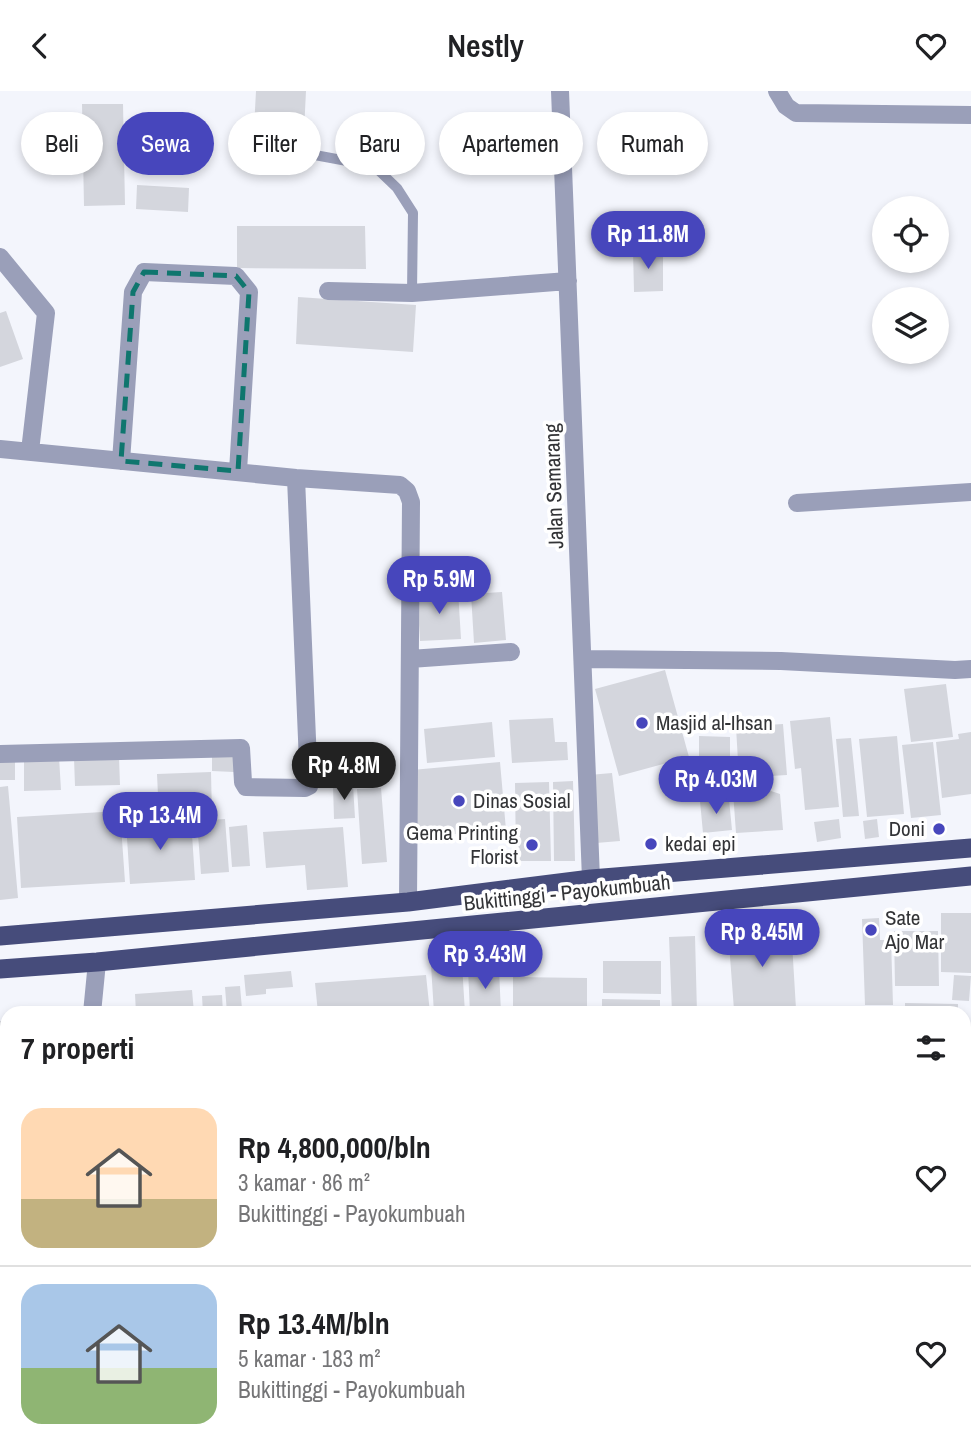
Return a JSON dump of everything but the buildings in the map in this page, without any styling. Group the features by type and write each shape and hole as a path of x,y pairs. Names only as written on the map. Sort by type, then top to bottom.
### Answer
{"highway":[{"name":"Bukittinggi - Payokumbuah","path":"0,936 408,902 591,879 971,848"},
{"name":"Bukittinggi - Payokumbuah","path":"0,969 97,962 971,877"}],"street":[{"name":"Jalan Semarang","path":"560,91 591,879"},
{"path":"777,91 786,106 796,113 971,115"},
{"path":"0,257 46,313 30,451"},
{"path":"121,461 133,292 144,272 236,276 249,292 238,471"},
{"path":"328,291 412,293 568,281"},
{"path":"0,449 296,478 400,485 407,491 411,502 408,902"},
{"path":"0,754 241,748 243,782 246,787 309,786 296,478"},
{"path":"797,503 971,492"},
{"path":"410,659 511,652"},
{"path":"584,659 781,661 971,669"},
{"path":"93,1006 97,962"}],"lane":[{"path":"321,156 374,166 397,188 413,213 412,293"}],"highlighted area":[{"path":"144,272 236,276 249,292 238,471 121,461 133,292"}],"place":[{"name":"Masjid al-Ihsan","path":"642,723"},
{"name":"Dinas Sosial","path":"459,801"},
{"name":"Doni","path":"939,829"},
{"name":"kedai epi","path":"651,844"},
{"name":"Gema Printing Florist","path":"532,845"},
{"name":"Sate Ajo Mar","path":"871,930"}]}
